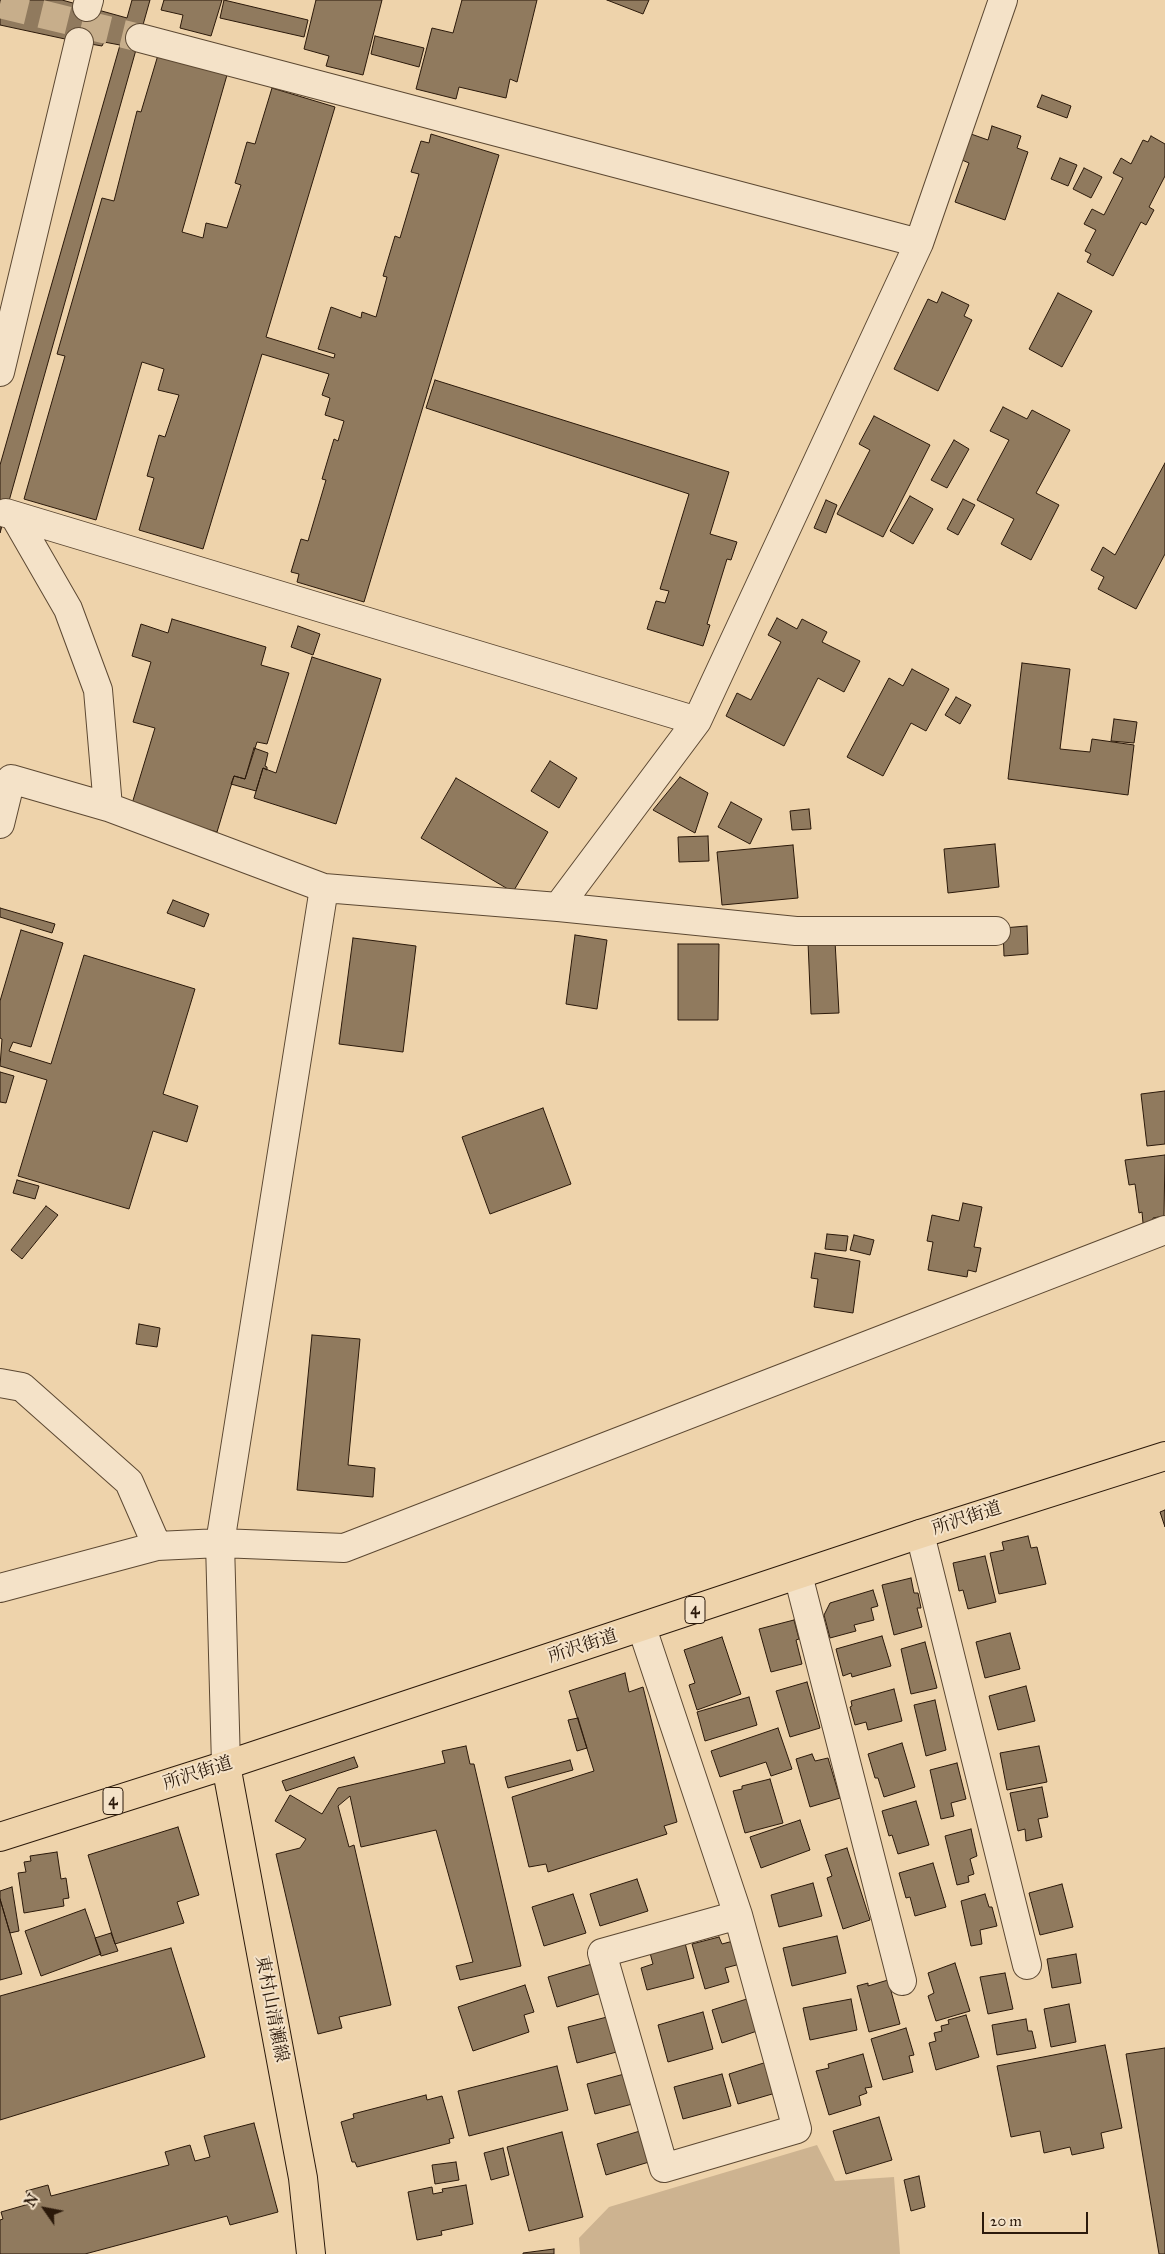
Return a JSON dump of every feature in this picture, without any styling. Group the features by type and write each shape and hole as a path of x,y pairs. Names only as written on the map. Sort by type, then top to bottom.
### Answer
{"main road":[{"name":"所沢街道","path":"0,1837 642,1628 920,1534 1165,1456"},
{"name":"東村山清瀬線","path":"226,1765 302,2178 312,2254"}],"street":[{"path":"558,907 697,721 919,242 1003,0"},
{"path":"140,38 919,242"},
{"path":"0,372 79,42"},
{"path":"108,807 98,690 68,609 10,515 697,721"},
{"path":"0,824 11,779 108,807 324,888 558,907 796,931 996,931"},
{"path":"226,1765 220,1543 324,888"},
{"path":"0,1588 157,1546 220,1543 344,1548 1165,1230"},
{"path":"0,1383 22,1387 129,1482 157,1546"},
{"path":"920,1534 1027,1964"},
{"path":"798,1575 902,1981"},
{"path":"642,1628 738,1915 797,2129 664,2168 602,1953 738,1915"}],"shaded area":[{"path":"817,2145 835,2181 894,2177 900,2254 580,2254 579,2238 609,2207"}],"building":[{"path":"0,0 62,0 127,18 132,0 150,0 0,533 0,465 120,45 104,42 102,46 0,25"},
{"path":"164,0 222,0 211,36 180,28 183,15 161,10"},
{"path":"224,0 308,20 304,37 220,18"},
{"path":"316,0 382,0 363,75 326,66 329,56 304,49"},
{"path":"462,0 537,0 517,82 510,79 506,98 459,87 456,99 416,89 432,28 453,33"},
{"path":"607,0 649,0 643,14"},
{"path":"375,36 424,48 419,67 371,54"},
{"path":"158,55 227,75 182,232 203,238 206,223 227,228 241,185 235,183 247,142 255,144 272,88 335,107 266,337 334,358 335,354 318,349 331,307 361,318 362,312 376,317 387,277 383,276 395,236 400,238 419,174 411,172 421,141 429,143 431,134 499,155 364,602 297,582 299,574 291,572 301,539 308,541 326,480 322,479 334,439 338,441 344,421 325,415 330,398 322,395 329,374 262,354 203,549 139,530 154,478 147,476 159,435 165,437 179,395 158,390 164,369 142,362 96,520 24,499 65,356 57,354 102,198 114,201 137,111 141,112"},
{"path":"1042,95 1071,106 1067,118 1037,107"},
{"path":"992,126 1021,136 1017,148 1028,152 1005,220 955,202 969,163 962,160 971,134 988,140"},
{"path":"1151,136 1165,144 1165,176 1149,207 1154,210 1146,225 1141,222 1113,276 1087,262 1091,254 1085,251 1096,230 1084,224 1092,209 1104,215 1123,178 1113,173 1121,158 1131,164 1143,140 1148,142"},
{"path":"1060,158 1077,165 1068,186 1051,179"},
{"path":"1084,168 1102,177 1091,198 1073,189"},
{"path":"942,292 969,305 964,316 972,320 938,391 894,369 928,299 937,303"},
{"path":"1058,293 1092,311 1062,367 1029,349"},
{"path":"435,380 729,472 710,534 737,542 731,560 727,559 707,624 710,625 703,646 647,629 656,601 665,603 669,591 660,589 689,494 426,408"},
{"path":"1003,407 1027,419 1032,410 1070,430 1036,493 1059,505 1031,560 1001,544 1014,519 977,500 1009,440 990,431"},
{"path":"874,416 930,445 883,537 837,514 870,450 859,444"},
{"path":"954,440 969,449 947,488 931,480"},
{"path":"1165,463 1165,554 1136,609 1098,589 1104,577 1091,570 1103,547 1115,555"},
{"path":"910,496 933,509 913,544 890,531"},
{"path":"963,499 975,505 958,535 947,529"},
{"path":"826,500 837,505 826,533 814,528"},
{"path":"777,618 797,629 802,619 827,632 822,642 860,661 844,692 818,678 784,746 726,716 737,693 751,700 781,642 768,635"},
{"path":"172,619 266,647 261,665 289,673 267,744 257,742 245,779 234,776 217,832 131,807 155,728 133,722 151,662 132,656 141,624 168,633"},
{"path":"298,626 320,634 313,655 291,647"},
{"path":"312,657 381,679 336,824 254,798 263,768 276,773"},
{"path":"1022,663 1070,669 1060,749 1090,752 1092,739 1134,745 1128,795 1008,779"},
{"path":"912,669 949,689 926,731 911,723 883,776 847,757 889,678 903,686"},
{"path":"956,697 971,705 960,724 945,715"},
{"path":"1114,719 1137,722 1134,743 1111,741"},
{"path":"254,748 268,753 265,766 267,770 263,768 256,791 231,784 234,776 245,779"},
{"path":"550,761 577,778 559,808 531,791"},
{"path":"680,777 708,793 695,833 653,810"},
{"path":"456,778 548,832 513,892 421,838"},
{"path":"731,802 762,819 750,844 718,827"},
{"path":"809,809 811,829 792,830 790,811"},
{"path":"708,836 709,861 679,862 678,837"},
{"path":"995,844 999,887 948,893 944,849"},
{"path":"793,845 798,898 722,905 717,852"},
{"path":"173,900 209,914 204,927 167,913"},
{"path":"0,908 55,924 52,933 0,917"},
{"path":"1027,926 1028,954 1004,956 1003,928"},
{"path":"21,930 63,943 31,1047 13,1042 9,1051 51,1064 84,955 195,989 163,1094 198,1106 187,1142 153,1131 129,1209 18,1176 47,1080 0,1066 2,1039 0,1038 0,1001"},
{"path":"575,935 607,940 597,1009 566,1004"},
{"path":"353,938 416,946 403,1052 339,1044"},
{"path":"835,941 839,1013 811,1014 808,942"},
{"path":"678,944 719,944 718,1020 678,1020"},
{"path":"0,1072 14,1076 6,1103 0,1102"},
{"path":"1165,1091 1165,1144 1147,1146 1141,1094"},
{"path":"543,1108 571,1184 490,1214 462,1137"},
{"path":"1165,1155 1164,1216 1153,1218 1153,1222 1143,1223 1142,1212 1139,1213 1135,1184 1129,1185 1125,1160"},
{"path":"17,1180 39,1186 35,1199 13,1193"},
{"path":"963,1203 982,1207 974,1247 981,1248 976,1272 968,1270 967,1277 928,1270 933,1242 927,1241 932,1215 959,1221"},
{"path":"46,1206 58,1215 22,1259 11,1250"},
{"path":"827,1234 848,1236 846,1251 825,1249"},
{"path":"854,1235 874,1240 870,1255 850,1250"},
{"path":"815,1253 860,1261 853,1313 814,1307 818,1279 811,1278"},
{"path":"139,1324 160,1328 157,1347 136,1344"},
{"path":"312,1335 360,1339 348,1465 375,1468 373,1497 297,1490"},
{"path":"1165,1510 1165,1527 1160,1512"},
{"path":"1028,1536 1031,1548 1037,1547 1046,1584 999,1594 990,1553 1004,1550 1002,1542"},
{"path":"985,1556 996,1602 968,1609 963,1590 959,1591 953,1563"},
{"path":"911,1578 914,1593 918,1593 921,1608 917,1608 922,1627 894,1635 882,1585"},
{"path":"873,1590 878,1606 871,1608 874,1620 854,1625 856,1631 830,1638 824,1615 830,1603"},
{"path":"794,1620 799,1639 796,1640 802,1664 771,1672 759,1629"},
{"path":"1010,1633 1020,1669 985,1678 976,1642"},
{"path":"882,1636 891,1666 852,1677 851,1673 843,1676 836,1649"},
{"path":"722,1637 741,1694 697,1710 689,1685 695,1683 684,1650"},
{"path":"925,1642 937,1688 911,1694 901,1649"},
{"path":"625,1673 629,1692 643,1687 677,1822 664,1826 667,1834 548,1872 546,1864 529,1867 512,1797 594,1771 569,1691"},
{"path":"807,1682 820,1728 790,1737 776,1691"},
{"path":"1026,1686 1035,1721 998,1730 989,1696"},
{"path":"894,1689 902,1721 868,1730 866,1722 855,1725 850,1707 852,1706 851,1701"},
{"path":"749,1697 757,1725 705,1741 697,1712"},
{"path":"935,1700 946,1750 926,1756 914,1705"},
{"path":"578,1718 587,1748 577,1751 568,1720"},
{"path":"778,1728 792,1769 771,1776 766,1762 720,1777 711,1751"},
{"path":"902,1743 915,1787 884,1797 878,1778 875,1778 868,1754"},
{"path":"466,1746 470,1764 474,1764 521,1966 460,1980 456,1966 473,1962 436,1830 361,1847 350,1796 338,1806 349,1847 354,1845 391,2005 339,2017 342,2028 318,2034 276,1854 300,1848 306,1839 275,1821 290,1795 322,1814 338,1788 445,1763 442,1751"},
{"path":"1039,1746 1047,1782 1007,1790 1000,1753"},
{"path":"812,1754 815,1761 828,1758 840,1798 810,1807 796,1759"},
{"path":"354,1757 358,1767 286,1791 282,1781"},
{"path":"570,1760 573,1770 508,1788 505,1777"},
{"path":"957,1763 966,1799 951,1803 954,1816 941,1819 930,1770"},
{"path":"770,1779 783,1823 745,1833 733,1791 742,1789 742,1786"},
{"path":"1042,1787 1048,1817 1038,1819 1042,1837 1026,1841 1025,1829 1018,1831 1010,1793"},
{"path":"916,1801 929,1845 898,1854 892,1835 889,1836 882,1811"},
{"path":"800,1820 810,1850 761,1868 750,1837"},
{"path":"178,1827 199,1895 177,1902 184,1923 115,1944 88,1855"},
{"path":"971,1829 977,1856 970,1859 974,1874 968,1876 969,1882 957,1885 945,1836"},
{"path":"847,1848 870,1920 843,1929 827,1878 832,1876 825,1855"},
{"path":"57,1852 61,1879 66,1878 69,1898 63,1899 64,1906 24,1913 18,1873 26,1872 24,1862 31,1861 30,1856"},
{"path":"933,1863 946,1907 915,1916 910,1897 906,1898 899,1873"},
{"path":"637,1879 648,1911 600,1926 590,1894"},
{"path":"813,1883 822,1916 779,1927 771,1895"},
{"path":"1062,1884 1073,1927 1040,1935 1029,1893"},
{"path":"12,1887 19,1931 10,1933 0,1899 0,1891"},
{"path":"573,1894 586,1933 544,1946 532,1907"},
{"path":"985,1894 989,1907 992,1907 997,1926 980,1930 982,1944 971,1946 961,1901"},
{"path":"0,1899 22,1974 0,1980"},
{"path":"85,1909 101,1954 41,1976 25,1931"},
{"path":"111,1933 118,1951 101,1956 95,1938"},
{"path":"837,1936 846,1973 792,1986 783,1948"},
{"path":"719,1937 722,1944 737,1940 744,1963 725,1968 729,1982 705,1989 692,1944"},
{"path":"685,1943 694,1978 647,1990 641,1968 653,1964 650,1953"},
{"path":"171,1948 205,2057 0,2120 0,1996"},
{"path":"1076,1954 1081,1983 1052,1988 1047,1959"},
{"path":"602,1961 611,1990 557,2007 548,1977"},
{"path":"955,1963 970,2011 936,2021 928,1996 934,1993 928,1973"},
{"path":"1005,1973 1013,2009 988,2014 980,1977"},
{"path":"888,1980 900,2024 869,2032 857,1986 868,1983 868,1986"},
{"path":"525,1985 534,2012 524,2015 529,2032 473,2051 458,2007"},
{"path":"750,1998 760,2030 722,2043 712,2010"},
{"path":"851,1999 857,2030 810,2040 803,2008"},
{"path":"1069,2004 1076,2042 1051,2047 1044,2009"},
{"path":"703,2012 713,2049 668,2062 658,2025"},
{"path":"966,2015 979,2057 936,2070 929,2043 936,2041 934,2033 942,2031 941,2026 949,2024 948,2020"},
{"path":"611,2016 620,2051 577,2063 568,2027"},
{"path":"1026,2019 1028,2031 1032,2031 1036,2048 997,2055 992,2025"},
{"path":"906,2028 914,2055 909,2056 913,2072 883,2080 871,2039"},
{"path":"1105,2045 1122,2128 1101,2133 1104,2148 1072,2155 1070,2147 1044,2153 1040,2131 1011,2137 997,2066"},
{"path":"1165,2048 1165,2254 1159,2254 1126,2054"},
{"path":"863,2054 872,2087 865,2088 867,2093 859,2096 861,2105 829,2115 816,2071 829,2068 828,2064"},
{"path":"770,2061 779,2092 738,2104 729,2074"},
{"path":"557,2066 568,2110 469,2136 458,2091"},
{"path":"628,2073 636,2103 595,2114 587,2084"},
{"path":"722,2074 731,2106 683,2119 674,2087"},
{"path":"426,2095 427,2100 442,2096 454,2138 449,2139 450,2143 357,2167 355,2162 352,2162 341,2122 354,2118 353,2114"},
{"path":"879,2117 892,2160 846,2174 833,2131"},
{"path":"254,2123 278,2212 230,2225 227,2216 85,2254 0,2254 0,2220 3,2219 1,2212 29,2204 26,2191 48,2185 51,2196 169,2165 165,2152 190,2145 195,2161 210,2157 204,2136"},
{"path":"640,2131 649,2162 606,2175 597,2144"},
{"path":"562,2132 583,2217 529,2231 507,2147"},
{"path":"503,2148 509,2175 491,2180 484,2153"},
{"path":"456,2162 459,2180 435,2184 432,2165"},
{"path":"919,2176 925,2207 911,2211 904,2180"},
{"path":"466,2185 473,2224 441,2231 442,2235 417,2240 408,2192 432,2187 433,2194 443,2192 442,2189"},
{"path":"554,2249 554,2254 523,2254 523,2253"}],"tunnel":[{"path":"0,4 140,38"}]}
